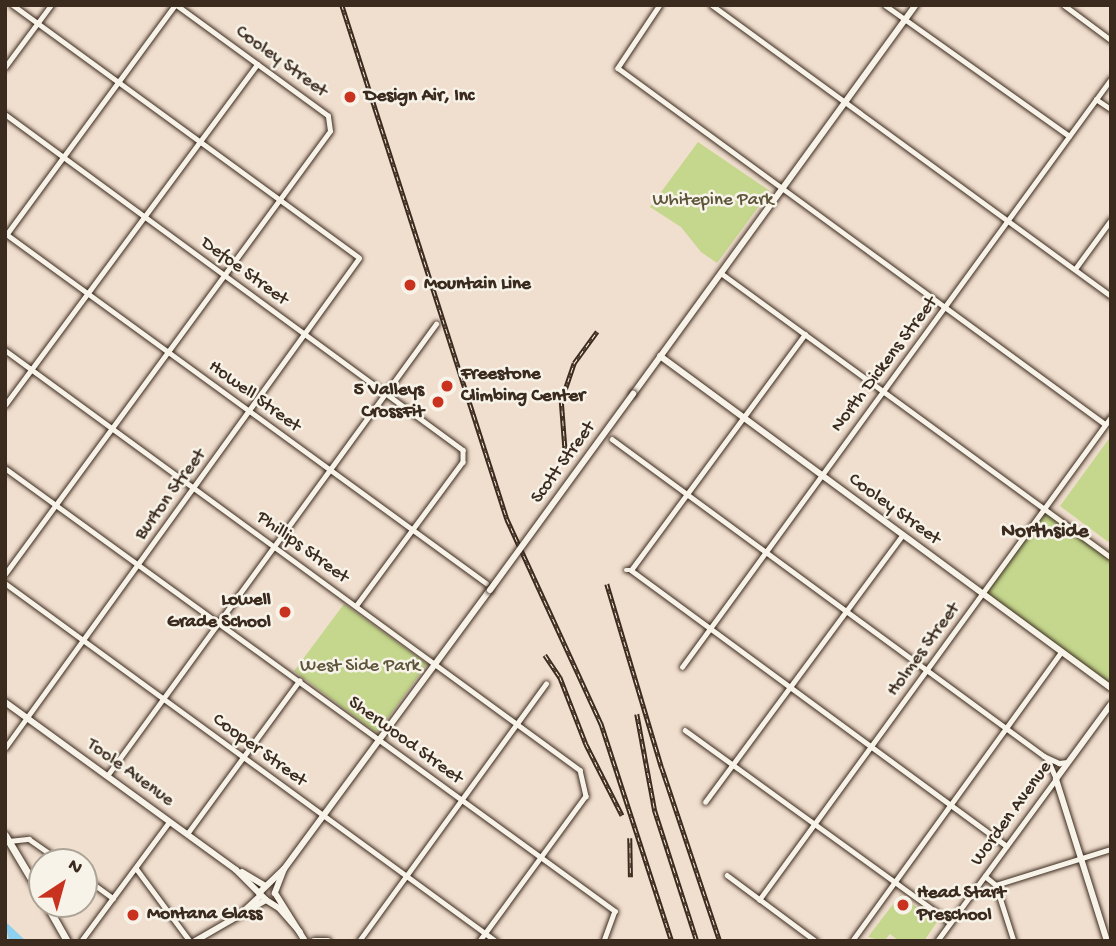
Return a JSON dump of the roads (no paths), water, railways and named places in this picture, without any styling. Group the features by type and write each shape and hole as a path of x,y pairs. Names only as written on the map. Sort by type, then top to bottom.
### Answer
{"main road":[{"path":"7,838 28,873"},
{"path":"54,918 67,941"}],"street":[{"path":"5,575 281,200 12,5"},
{"path":"5,67 51,5"},
{"path":"6,234 175,5"},
{"name":"Cooley Street","path":"175,5 257,64 331,123 329,133 281,200"},
{"path":"660,5 618,68 1105,424"},
{"path":"712,5 1111,296"},
{"path":"885,5 1069,136"},
{"name":"Scott Street","path":"284,869 436,664 488,586 633,394 916,5"},
{"path":"1064,5 1111,40"},
{"path":"5,405 257,64"},
{"name":"North Dickens Street","path":"682,667 1111,79"},
{"path":"1096,99 1111,109"},
{"name":"Defoe Street","path":"5,114 386,393 464,454 463,462 412,530"},
{"name":"Burton Street","path":"5,747 359,258 281,200"},
{"path":"1075,270 1111,220"},
{"name":"Howell Street","path":"6,234 488,586"},
{"path":"721,273 1111,557"},
{"path":"107,776 436,324"},
{"path":"805,334 629,570 1007,846"},
{"name":"Phillips Street","path":"5,350 580,770 586,796 542,858"},
{"name":"Cooley Street","path":"660,356 1111,688"},
{"name":"Holmes Street","path":"759,900 1111,417"},
{"path":"612,439 765,554 1044,756 1059,764 1071,760"},
{"name":"Sherwood Street","path":"5,468 542,858 615,914 604,941"},
{"path":"357,605 412,530"},
{"path":"705,802 902,536"},
{"name":"Cooper Street","path":"5,583 496,941"},
{"path":"852,941 1060,652"},
{"path":"187,834 299,681"},
{"path":"359,941 546,684"},
{"name":"Toole Avenue","path":"5,702 236,870 300,932"},
{"name":"Worden Avenue","path":"937,941 1111,704"},
{"path":"685,730 950,922"},
{"path":"1044,756 1056,779 1107,941"},
{"path":"82,941 169,822"},
{"path":"7,838 30,839 43,848"},
{"path":"996,885 1111,849"},
{"path":"480,941 542,858"},
{"path":"136,868 192,941 275,892 284,869"},
{"path":"263,897 266,885 284,869"},
{"name":"Toole Avenue","path":"236,870 275,892 305,941"},
{"path":"727,876 816,941"},
{"path":"985,876 996,885 1014,941"},
{"path":"98,887 113,898"},
{"path":"314,941 328,941"}],"water":[{"path":"5,922 8,924 26,941 9,941"}],"railway":[{"path":"342,5 507,519 601,723 672,941"},
{"path":"566,466 561,401 574,363 597,331"},
{"path":"607,584 662,768 720,941"},
{"path":"545,655 560,677 586,744 622,815"},
{"path":"637,714 655,811 697,941"},
{"path":"630,838 631,877"}],"place":[{"name":"Design Air, Inc","path":"350,97"},
{"name":"Mountain Line","path":"410,285"},
{"name":"Freestone Climbing Center","path":"447,386"},
{"name":"5 Valleys CrossFit","path":"438,402"},
{"name":"Lowell Grade School","path":"285,612"},
{"name":"Head Start Preschool","path":"903,905"},
{"name":"Montana Glass","path":"133,915"}],"district":[{"name":"Northside","path":"1045,533"}],"park label":[{"name":"Whitepine Park","path":"713,201"},
{"name":"West Side Park","path":"360,667"}]}
